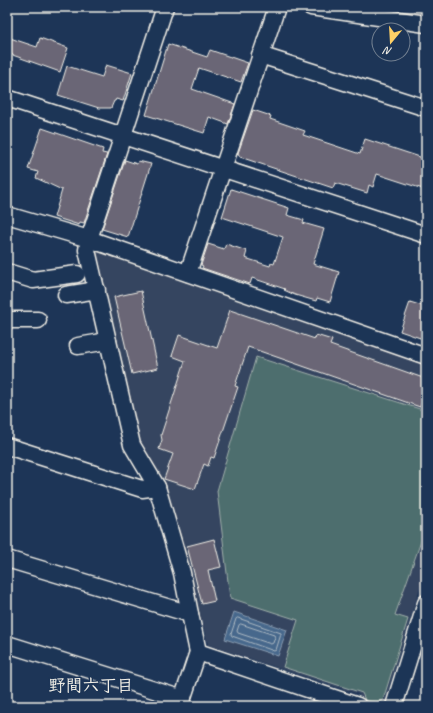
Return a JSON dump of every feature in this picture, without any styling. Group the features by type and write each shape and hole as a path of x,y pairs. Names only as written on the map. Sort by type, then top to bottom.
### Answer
{"street":[{"path":"7,644 181,702 198,652 182,573 156,486 132,445 87,250 89,239 165,7"},
{"path":"188,273 277,7"},
{"path":"311,7 426,24"},
{"path":"260,55 426,108"},
{"path":"7,98 426,235"},
{"path":"7,215 89,239 426,356"},
{"path":"7,272 33,280 77,274"},
{"path":"66,295 97,290"},
{"path":"7,320 38,320"},
{"path":"78,346 108,341"},
{"path":"7,446 142,489 156,486"},
{"path":"7,559 190,614"},
{"path":"394,706 426,604"},
{"path":"198,652 358,706"}],"shaded area":[{"path":"101,247 426,359 426,568 385,701 378,704 364,700 358,694 208,645 164,489 136,445 93,254"}],"green space":[{"path":"256,357 426,411 426,527 395,615 408,619 383,700 376,703 365,700 362,693 283,667 298,620 230,598 217,491"}],"water":[{"path":"234,612 287,630 278,656 225,639"}],"building":[{"path":"7,37 37,47 40,38 68,48 60,72 7,53"},
{"path":"168,44 207,57 210,50 248,63 241,82 199,68 192,89 235,104 228,124 209,117 204,133 146,115"},
{"path":"106,65 132,73 123,101 116,99 111,108 99,108 58,95 67,66 102,77"},
{"path":"253,110 271,116 270,119 305,131 303,135 360,154 365,139 426,159 426,190 377,174 373,187 369,185 367,193 335,183 333,188 240,157 238,153"},
{"path":"42,128 103,149 102,153 107,154 84,223 80,222 79,225 54,217 62,190 36,178 38,172 28,169"},
{"path":"125,160 137,164 138,161 151,164 128,237 102,229"},
{"path":"231,189 289,208 287,215 304,220 303,223 324,229 313,264 339,272 330,302 317,298 316,301 295,295 284,290 285,289 252,278 250,284 202,268 203,266 201,265 208,244 224,249 226,244 247,251 245,258 270,266 271,263 274,264 283,237 222,217"},
{"path":"141,291 158,368 132,374 114,297"},
{"path":"410,302 426,307 426,340 400,331"},
{"path":"230,310 315,339 316,335 332,340 330,345 426,379 426,390 420,407 248,347 235,386 238,387 214,458 211,457 208,466 204,464 195,489 164,479 173,454 159,449 162,440 161,435 185,361 172,356 179,335 217,348"},
{"path":"214,539 221,567 208,570 215,601 202,604 187,546"}],"district":[{"name":"野間六丁目","path":"91,685"}]}
